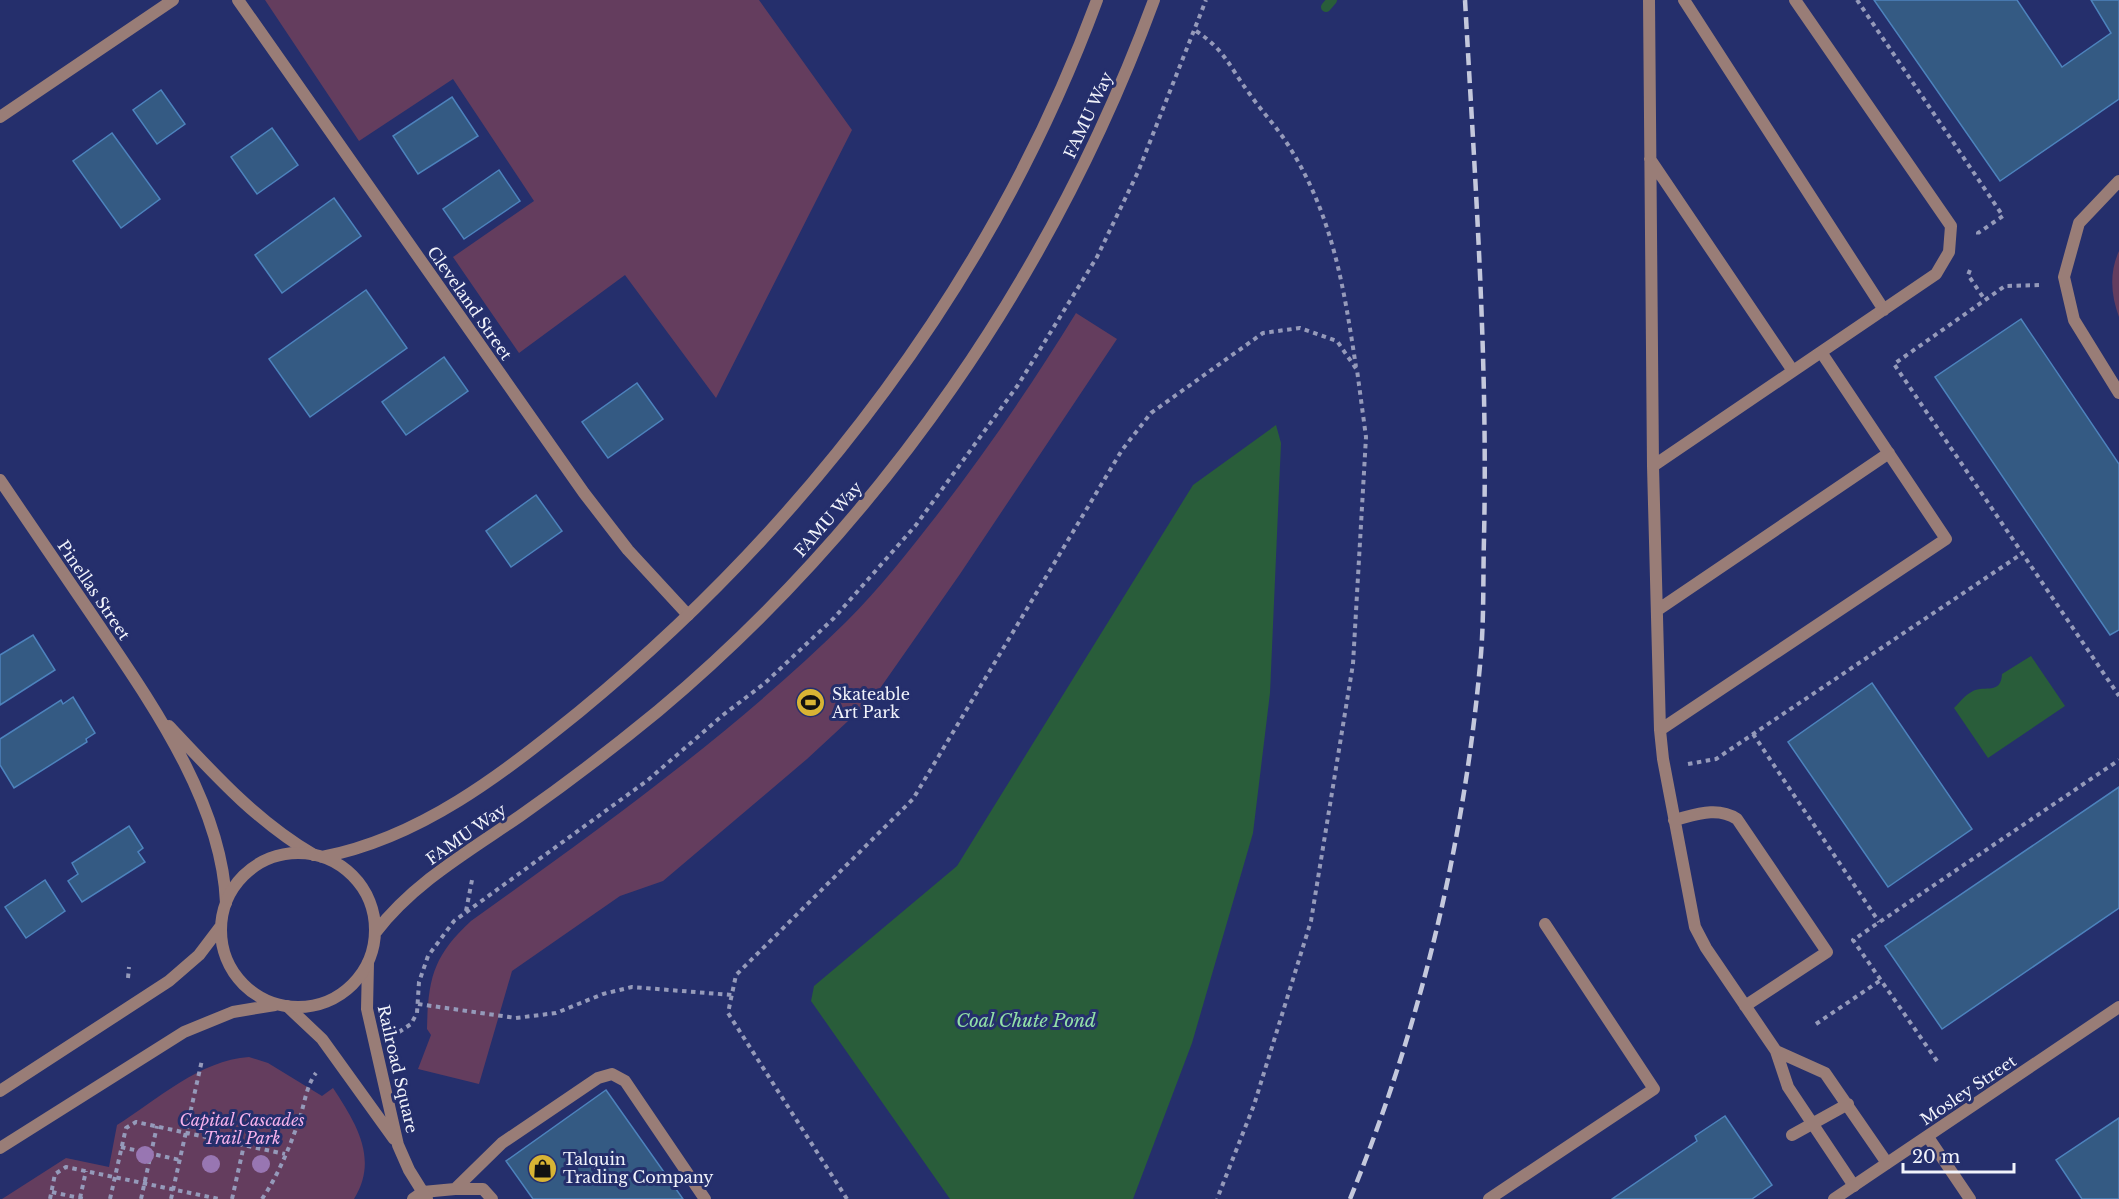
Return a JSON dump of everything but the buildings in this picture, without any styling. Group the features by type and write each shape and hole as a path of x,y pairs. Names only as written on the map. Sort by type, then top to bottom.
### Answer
{"street":[{"path":"0,117 173,0"},
{"name":"Cleveland Street","path":"238,0 584,494 628,550 688,615"},
{"name":"FAMU Way","path":"283,1005 257,995 232,970 224,949 221,925 226,903 238,882 256,866 284,855 318,856 355,849 399,834 474,791 581,710 688,615 748,555 818,476 878,399 940,311 994,223 1022,170 1070,69 1097,0"},
{"name":"FAMU Way","path":"375,933 413,892 579,774 659,710 783,594 863,506 962,373 1029,268 1102,126 1154,0"},
{"path":"1649,0 1653,466 1659,609 1660,730 1674,820 1695,927 1776,1051 1782,1075 1854,1186"},
{"path":"1684,0 1884,310"},
{"path":"1653,466 1936,274 1949,252 1951,226 1795,0"},
{"path":"1649,158 1793,371"},
{"path":"2119,181 2079,223 2064,277 2074,320 2119,393"},
{"path":"1660,730 1946,538 1821,352"},
{"path":"1659,609 1889,453"},
{"name":"Pinellas Street","path":"0,480 162,718 246,807 283,837 318,856"},
{"name":"Pinellas Street","path":"162,718 213,829 224,868 226,903"},
{"path":"1674,820 1709,812 1729,814 1737,819 1827,952 1745,1006"},
{"name":"FAMU Way","path":"0,1148 184,1032 233,1012 283,1005 314,1005 340,994 351,986 368,963 375,933 370,903 361,886 348,871 318,856"},
{"path":"1489,1199 1654,1089 1545,924"},
{"name":"FAMU Way","path":"0,1091 169,981 199,955 221,925"},
{"name":"Railroad Square","path":"368,963 367,1009 398,1145 421,1197"},
{"name":"Railroad Square","path":"283,1005 322,1039 398,1145"},
{"name":"Mosley Street","path":"1834,1199 2119,1007"},
{"path":"1776,1051 1825,1073 1887,1163"},
{"path":"455,1189 508,1139 598,1078 612,1074 620,1076 625,1081 705,1199"},
{"path":"1792,1135 1848,1104"},
{"path":"1928,1137 1970,1199"},
{"path":"421,1197 455,1189 483,1188 492,1199"}],"path":[{"path":"1857,0 2003,216 1978,233 1978,242"},
{"path":"1196,31 1221,49 1249,93 1284,138 1312,188 1340,266 1366,437 1353,664 1311,921 1254,1105 1217,1199"},
{"path":"1972,267 1968,274 1985,300"},
{"path":"2039,285 2005,286 1894,364 2119,696"},
{"path":"847,1199 728,1013 736,975 913,799 1122,450 1151,413 1263,333 1300,328 1337,341 1357,370"},
{"path":"1684,765 1716,759 2023,553"},
{"path":"1753,734 1879,922"},
{"path":"1937,1061 1853,940 2119,760"},
{"path":"1816,1024 1881,980"},
{"path":"418,1004 523,1018 556,1013 603,994 632,987 732,995"},
{"path":"171,1199 202,1060"},
{"path":"262,1199 297,1128 310,1084 321,1068"},
{"path":"110,1199 126,1128 136,1122 285,1154"},
{"path":"141,1199 157,1126"},
{"path":"232,1199 244,1145"},
{"path":"121,1147 180,1160"},
{"path":"50,1199 55,1174 66,1167 219,1199"},
{"path":"52,1192 81,1199 86,1171"}],"green space":[{"path":"265,0 759,0 852,130 716,398 625,275 519,353 453,257 534,201 453,79 359,141"},
{"path":"2119,251 2119,317 2114,300 2112,276"},
{"name":"Skateable Art Park","path":"1076,313 1117,339 960,574 874,697 807,759 663,881 620,896 512,971 479,1084 418,1069 431,1035 427,1029 431,982 441,957 458,934 471,921 617,815 712,741 758,703 846,622 893,570 956,491 1009,416"},
{"name":"Capital Cascades Trail Park","path":"249,1057 268,1063 322,1096 333,1088 350,1114 362,1142 364,1170 354,1199 2,1199 66,1158 109,1167 117,1125 196,1073 213,1065"}],"water":[{"name":"Coal Chute Pond","path":"1276,425 1281,443 1270,693 1253,833 1192,1043 1133,1199 950,1199 811,1001 814,986 957,866 1193,485"},
{"path":"2031,656 2065,706 1988,758 1954,708 1973,691 1999,685 2002,674"}],"waterway":[{"path":"1326,7 1332,0"}],"railway":[{"path":"1350,1199 1398,1067 1436,931 1464,794 1481,654 1485,471 1484,403 1480,269 1465,0"}],"place":[{"name":"Skateable Art Park","path":"811,703"},
{"name":"Talquin Trading Company","path":"542,1168"}]}
